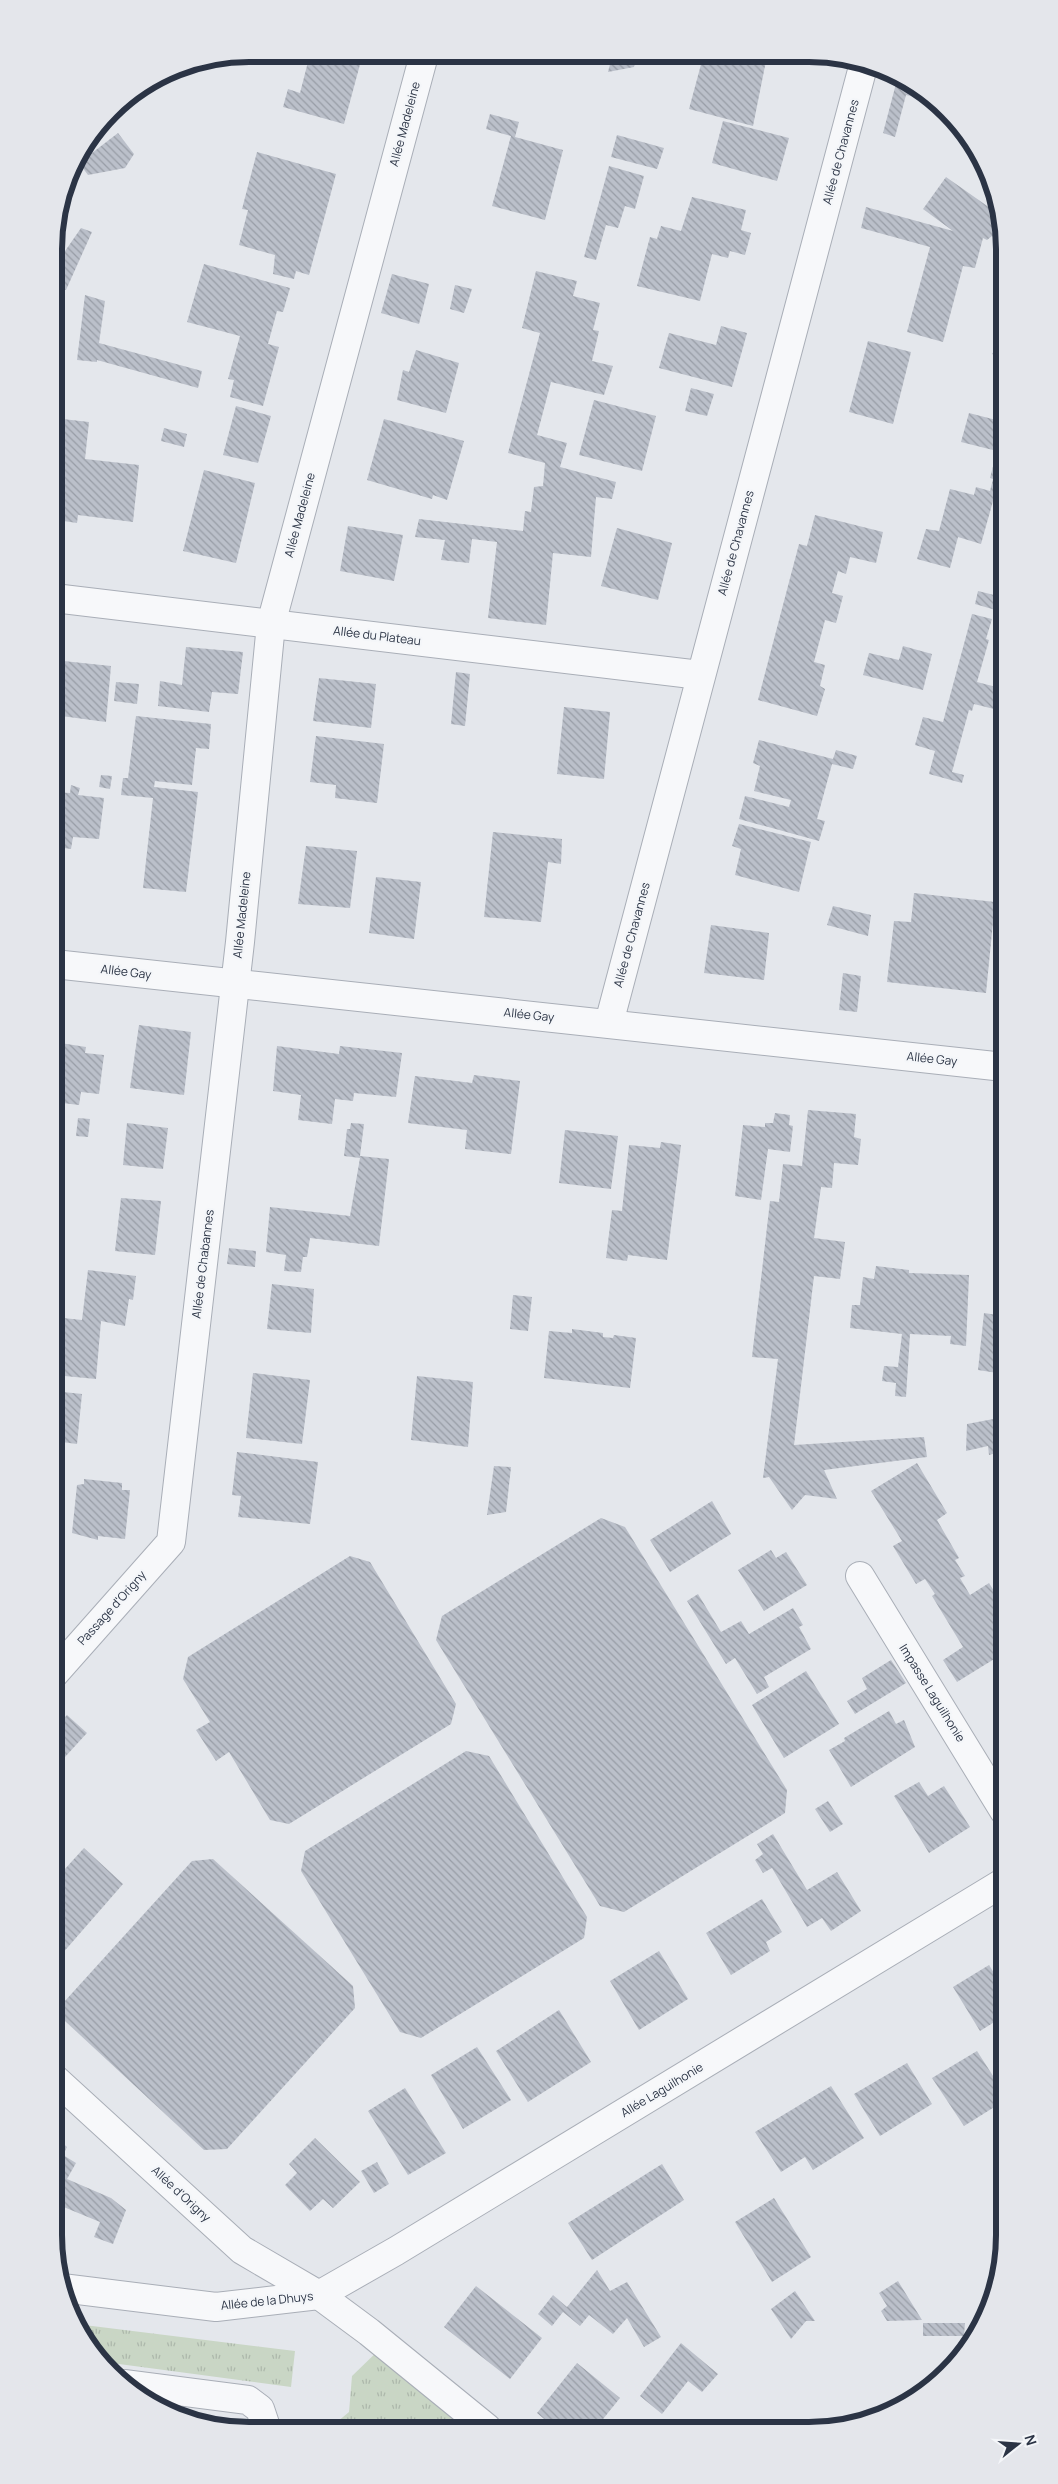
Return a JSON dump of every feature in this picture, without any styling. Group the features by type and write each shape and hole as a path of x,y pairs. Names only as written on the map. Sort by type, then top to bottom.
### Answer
{"street":[{"name":"Allée Madeleine","path":"234,985 271,624 422,62"},
{"name":"Allée de Chavannes","path":"609,1023 862,70"},
{"name":"Allée du Plateau","path":"62,599 700,675"},
{"name":"Allée Gay","path":"62,965 996,1066"},
{"name":"Allée de Chabannes","path":"171,1542 234,985"},
{"name":"Passage d'Origny","path":"62,1665 171,1542"},
{"name":"Impasse Laguilhonie","path":"860,1576 996,1798"},
{"name":"Allée Laguilhonie","path":"319,2295 396,2251 996,1887"},
{"name":"Allée d'Origny","path":"62,2085 242,2250 319,2295"},
{"name":"Allée de la Dhuys","path":"71,2289 216,2307 319,2295 369,2332 480,2422"},
{"path":"140,2386 248,2400 263,2418"}],"green space":[{"path":"86,2325 295,2351 291,2387 114,2363 94,2339"},
{"path":"384,2345 480,2422 337,2422 349,2412 352,2376"}],"building":[{"path":"308,62 361,62 344,124 283,107 288,89 300,93"},
{"path":"610,62 635,62 634,67 608,72"},
{"path":"702,62 766,62 753,126 689,109"},
{"path":"896,84 918,98 906,95 895,137 883,133"},
{"path":"490,114 519,122 515,137 563,150 545,220 492,206 511,136 486,129"},
{"path":"723,121 789,138 777,181 712,163"},
{"path":"118,133 134,154 125,168 88,175 82,167 86,157"},
{"path":"617,135 664,148 657,169 611,157"},
{"path":"257,152 336,174 309,275 296,271 294,279 273,274 275,255 239,245 248,210 242,209"},
{"path":"609,166 644,176 635,209 625,206 618,228 606,225 596,260 584,257"},
{"path":"946,177 991,209 994,225 995,240 992,236 987,240 983,238 975,268 963,266 943,342 907,332 930,247 861,228 866,207 953,231 923,209"},
{"path":"692,197 746,210 741,230 751,233 745,255 730,251 728,258 712,254 700,301 637,286 650,237 657,239 661,226 681,231"},
{"path":"81,228 92,232 66,290 62,289 62,255"},
{"path":"204,264 290,288 283,312 277,311 268,344 279,347 263,406 230,397 234,380 228,379 240,336 187,322"},
{"path":"536,271 577,281 573,296 600,303 593,330 599,331 592,361 613,366 604,395 551,382 537,435 567,443 560,467 616,482 612,499 596,497 591,557 553,553 546,625 488,618 497,542 472,539 469,563 441,560 445,540 415,537 419,519 523,531 525,511 531,512 534,487 543,486 545,463 508,453 540,333 522,328"},
{"path":"392,274 429,284 419,324 381,313"},
{"path":"455,285 472,289 464,313 450,309"},
{"path":"85,295 105,301 99,343 202,371 198,388 97,360 97,362 77,360"},
{"path":"721,326 747,333 732,387 659,368 669,333 716,345"},
{"path":"868,341 911,352 893,424 849,412"},
{"path":"416,350 459,363 446,413 397,400 403,370 409,372"},
{"path":"691,388 714,394 707,416 685,411"},
{"path":"594,400 656,416 642,471 579,455"},
{"path":"236,406 271,416 258,463 223,455"},
{"path":"969,413 996,420 996,451 961,442"},
{"path":"62,419 89,422 85,459 139,465 133,522 78,515 77,523 62,521 62,463 64,447 62,447"},
{"path":"384,419 464,441 447,500 433,495 432,499 367,480"},
{"path":"164,428 187,434 184,447 161,441"},
{"path":"996,455 996,501 993,501 981,544 958,537 950,568 917,559 926,529 939,531 950,489 974,495 976,487 990,491 993,479 990,478"},
{"path":"204,470 255,483 236,563 183,551"},
{"path":"815,515 883,532 876,563 850,557 846,574 838,571 832,593 843,596 836,623 825,620 814,662 825,665 820,686 825,689 817,716 758,700 799,544 807,546"},
{"path":"348,526 403,535 394,581 340,571"},
{"path":"617,528 672,543 658,600 601,586"},
{"path":"978,591 996,596 996,610 975,604"},
{"path":"972,614 992,619 986,639 989,640 977,682 996,687 996,710 974,704 972,711 969,710 952,772 964,775 962,783 929,774 935,751 915,745 923,717 943,722"},
{"path":"903,646 932,654 923,690 863,675 869,653 899,660"},
{"path":"186,647 243,652 238,694 212,692 209,712 158,706 160,681 182,685"},
{"path":"62,661 111,666 106,722 62,716"},
{"path":"456,672 470,674 465,726 451,724"},
{"path":"319,678 376,684 371,728 313,721"},
{"path":"116,682 139,684 137,704 114,701"},
{"path":"564,707 610,712 604,779 557,774"},
{"path":"136,716 211,724 209,749 196,748 192,785 155,781 154,787 198,792 186,892 143,888 153,798 121,795 123,778 128,778"},
{"path":"316,736 384,744 377,803 335,798 336,785 310,782"},
{"path":"759,740 833,759 836,750 857,756 853,769 832,764 817,819 825,821 819,841 739,819 745,796 789,807 791,800 754,791 760,766 753,763"},
{"path":"101,775 112,776 110,789 99,787"},
{"path":"71,785 80,788 78,795 104,798 99,839 73,837 71,849 64,848 62,854 62,792 70,793"},
{"path":"739,824 811,842 799,892 735,875 741,849 732,846"},
{"path":"493,832 562,839 561,864 548,862 541,922 484,917"},
{"path":"306,846 357,851 350,908 298,904"},
{"path":"376,877 421,882 414,939 369,933"},
{"path":"914,893 995,902 986,993 887,982 894,921 911,922"},
{"path":"833,906 871,915 868,936 827,925"},
{"path":"711,925 769,933 764,980 704,973"},
{"path":"843,973 861,976 857,1012 839,1010"},
{"path":"139,1025 191,1032 184,1095 130,1088"},
{"path":"62,1043 86,1047 85,1053 104,1055 99,1094 81,1092 79,1105 62,1103"},
{"path":"277,1046 339,1054 340,1046 402,1053 396,1097 354,1093 353,1101 335,1099 332,1124 298,1120 301,1095 273,1091"},
{"path":"474,1075 520,1081 511,1154 465,1149 467,1130 408,1123 415,1076 472,1083"},
{"path":"808,1110 856,1114 854,1137 861,1139 858,1165 834,1163 832,1188 821,1187 814,1238 845,1242 840,1279 814,1276 794,1445 924,1437 927,1457 824,1470 837,1499 805,1495 792,1510 769,1477 763,1478 778,1359 752,1357 770,1201 779,1202 783,1164 802,1166"},
{"path":"775,1113 790,1115 789,1125 793,1126 790,1152 768,1149 761,1200 735,1196 743,1125 765,1127 765,1123 773,1123"},
{"path":"78,1118 90,1119 88,1137 76,1136"},
{"path":"127,1123 168,1128 163,1169 123,1165"},
{"path":"351,1123 364,1124 360,1156 389,1159 379,1246 310,1238 307,1257 303,1257 301,1272 284,1271 286,1255 266,1252 270,1207 350,1216 360,1158 344,1156 347,1129 350,1129"},
{"path":"565,1130 618,1136 611,1189 559,1183"},
{"path":"661,1142 681,1145 667,1260 628,1255 627,1261 606,1258 612,1210 622,1211 629,1145 660,1148"},
{"path":"121,1198 161,1201 155,1255 115,1251"},
{"path":"229,1248 256,1251 255,1267 227,1264"},
{"path":"876,1266 909,1270 909,1273 969,1275 966,1346 950,1344 951,1336 910,1334 906,1397 895,1396 896,1383 882,1381 884,1366 898,1367 902,1334 850,1328 852,1305 860,1305 863,1277 874,1279"},
{"path":"88,1270 136,1276 133,1300 129,1299 125,1326 101,1321 96,1379 62,1376 62,1318 82,1320"},
{"path":"272,1284 314,1289 311,1333 267,1329"},
{"path":"513,1295 532,1297 528,1331 510,1329"},
{"path":"984,1313 996,1315 996,1373 978,1370"},
{"path":"572,1329 603,1333 603,1337 613,1338 614,1335 636,1338 630,1388 544,1378 549,1331 572,1333"},
{"path":"253,1373 310,1380 302,1444 246,1438"},
{"path":"417,1376 473,1382 468,1447 411,1440"},
{"path":"62,1392 82,1394 77,1444 62,1442"},
{"path":"996,1419 996,1453 989,1455 988,1446 966,1451 967,1424"},
{"path":"237,1452 318,1462 310,1524 238,1517 241,1496 232,1495"},
{"path":"917,1463 947,1513 937,1520 959,1558 955,1560 965,1576 960,1578 970,1595 989,1583 996,1594 996,1658 957,1682 943,1660 963,1647 932,1596 935,1594 925,1579 916,1584 893,1546 902,1541 871,1491"},
{"path":"494,1466 511,1467 506,1512 487,1515"},
{"path":"84,1479 122,1483 122,1490 130,1490 125,1539 98,1536 98,1540 72,1533 77,1485 84,1484"},
{"path":"712,1501 731,1534 670,1572 650,1540"},
{"path":"601,1518 625,1527 787,1790 785,1813 624,1912 600,1906 436,1640 442,1616"},
{"path":"771,1550 776,1558 786,1552 807,1585 764,1611 738,1570"},
{"path":"350,1556 370,1562 456,1704 451,1724 289,1824 270,1820 229,1752 216,1761 196,1730 210,1722 183,1679 188,1657"},
{"path":"698,1594 721,1632 741,1621 749,1634 793,1608 803,1625 799,1627 811,1649 764,1677 769,1687 757,1694 735,1658 726,1664 687,1601"},
{"path":"891,1660 906,1683 855,1714 847,1701 867,1689 862,1678"},
{"path":"806,1671 839,1724 784,1758 752,1705"},
{"path":"889,1711 896,1724 904,1720 915,1747 851,1787 829,1750 845,1741 844,1738"},
{"path":"67,1715 87,1733 62,1760 62,1720"},
{"path":"466,1751 489,1756 587,1917 584,1938 421,2038 400,2032 301,1871 305,1851"},
{"path":"919,1782 928,1796 944,1786 970,1827 929,1853 894,1796"},
{"path":"828,1801 843,1824 830,1832 815,1809"},
{"path":"773,1834 807,1890 837,1872 861,1911 831,1931 822,1918 807,1927 772,1868 763,1873 755,1860 763,1854 757,1844"},
{"path":"84,1848 123,1884 62,1954 62,1872"},
{"path":"213,1859 353,1986 355,2008 227,2149 204,2150 65,2021 64,2002 192,1861"},
{"path":"762,1899 782,1932 766,1942 770,1951 731,1975 706,1933"},
{"path":"659,1951 688,1999 639,2030 610,1981"},
{"path":"989,1965 996,1976 996,2021 980,2031 953,1987"},
{"path":"559,2010 591,2062 528,2102 496,2051"},
{"path":"477,2047 511,2100 463,2129 431,2075"},
{"path":"977,2051 996,2081 996,2106 964,2126 932,2078"},
{"path":"907,2063 932,2104 880,2136 854,2094"},
{"path":"831,2086 864,2138 813,2170 805,2157 781,2172 755,2132"},
{"path":"405,2088 446,2153 408,2175 368,2111"},
{"path":"315,2138 360,2182 333,2208 323,2199 310,2211 285,2185 297,2173 289,2164"},
{"path":"62,2142 67,2147 63,2155 76,2163 67,2179 111,2198 126,2210 113,2244 94,2237 100,2222 62,2206"},
{"path":"377,2162 389,2184 374,2193 361,2171"},
{"path":"662,2164 684,2200 592,2260 568,2223"},
{"path":"774,2198 811,2257 772,2282 735,2222"},
{"path":"597,2270 610,2291 627,2282 661,2337 644,2347 627,2318 613,2334 589,2315 580,2326 563,2312 552,2326 538,2314 553,2295 567,2307"},
{"path":"898,2281 922,2320 887,2321 881,2311 887,2306 879,2293"},
{"path":"476,2286 542,2338 510,2379 444,2327"},
{"path":"795,2291 815,2321 806,2321 791,2339 771,2309"},
{"path":"923,2323 965,2323 964,2336 923,2336"},
{"path":"681,2343 718,2374 702,2392 688,2381 662,2414 640,2396"},
{"path":"577,2363 620,2398 601,2422 548,2422 537,2413"}]}
